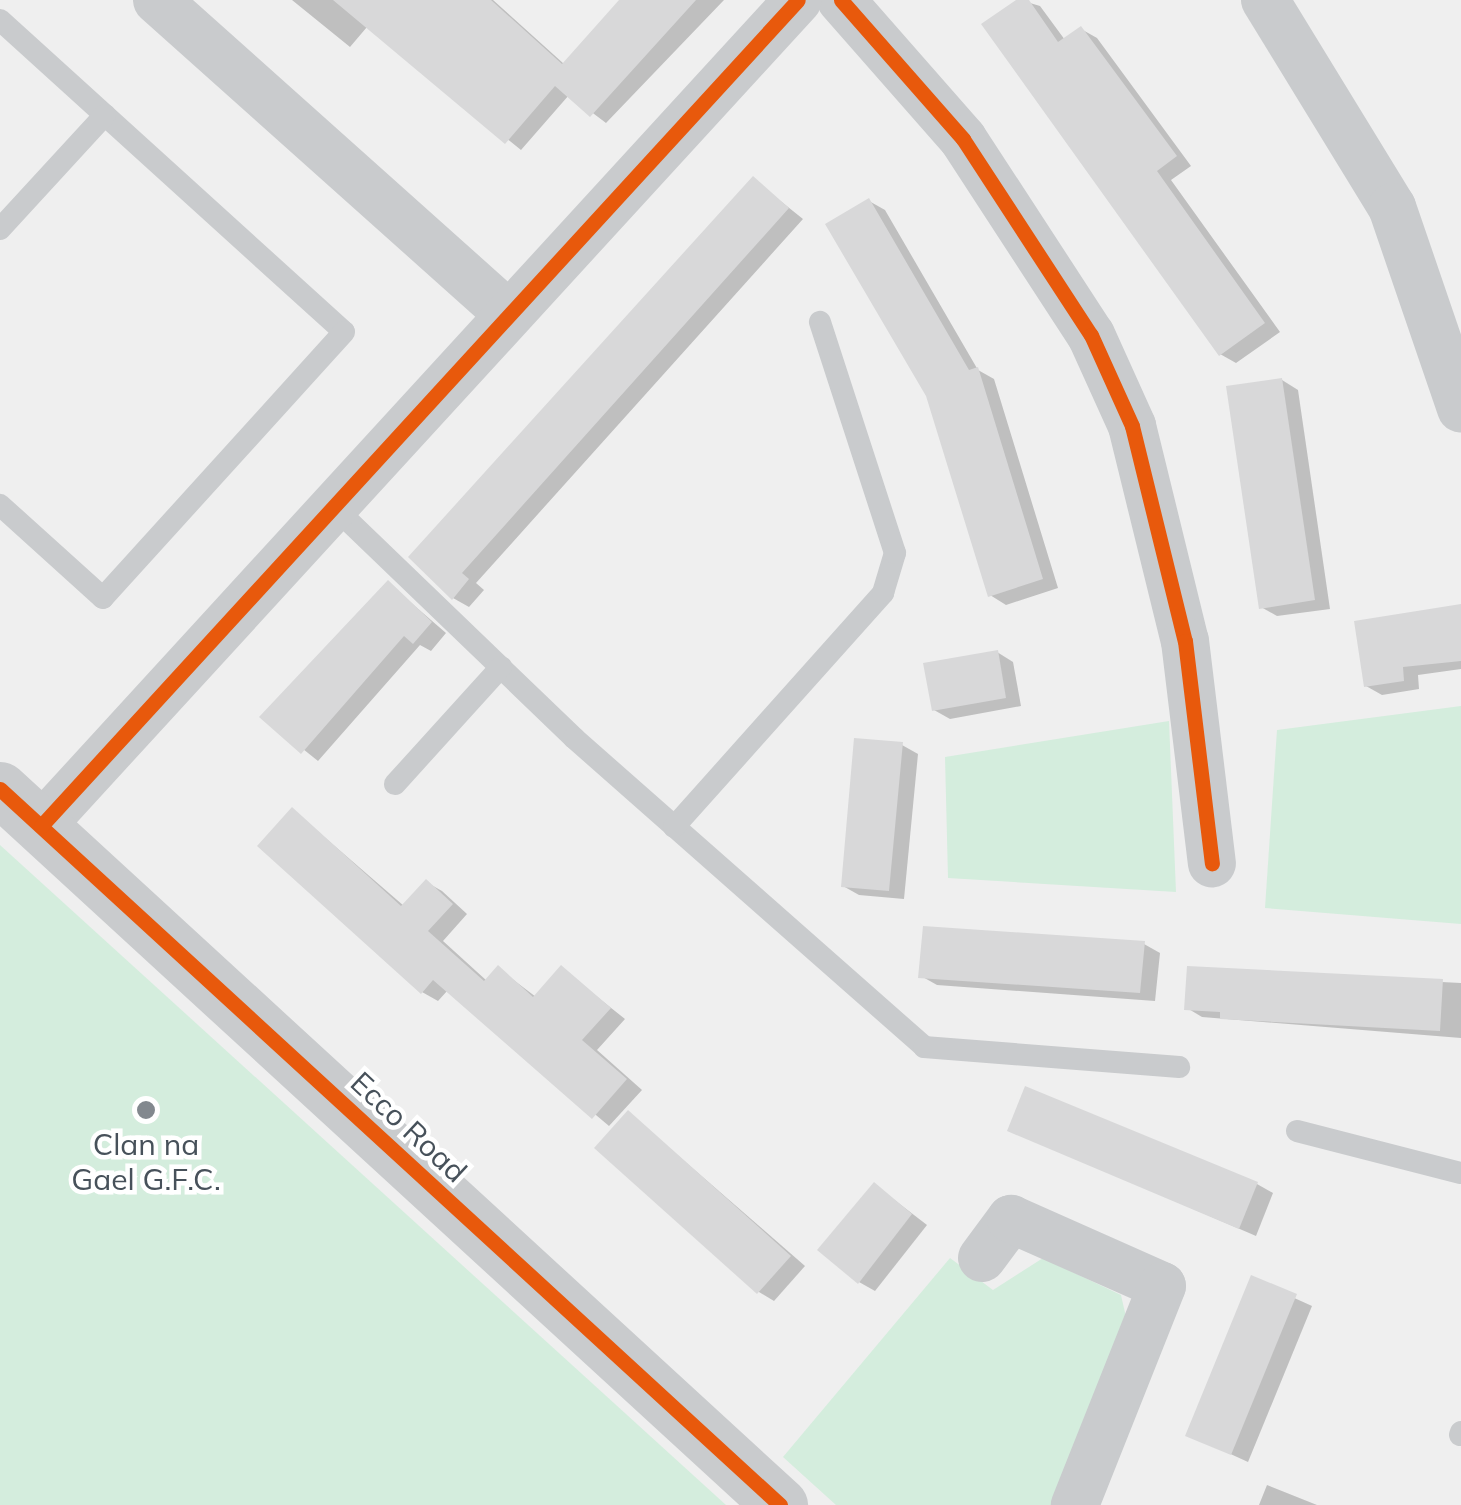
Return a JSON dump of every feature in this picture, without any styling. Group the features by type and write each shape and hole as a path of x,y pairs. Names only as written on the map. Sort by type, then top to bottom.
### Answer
{"street":[{"path":"157,0 510,315"},
{"path":"41,826 798,0"},
{"path":"841,0 962,139 1091,335 1132,426 1185,642 1212,863"},
{"path":"1265,0 1392,207 1461,410"},
{"name":"Ecco Road","path":"0,789 780,1505"},
{"path":"982,1258 1011,1219 1162,1286 1075,1505"}],"lane":[{"path":"0,20 344,332 103,598 0,505"},
{"path":"0,229 105,115"},
{"path":"674,827 882,593 895,552 820,322"},
{"path":"333,506 674,827 924,1046 1179,1067"},
{"path":"396,784 501,667"},
{"path":"1297,1131 1461,1173"}],"green space":[{"path":"1461,706 1461,924 1265,908 1277,730"},
{"path":"1169,721 1176,892 948,878 945,757"},
{"name":"Clan na Gael G.F.C.","path":"0,845 582,1374 726,1505 0,1505"},
{"path":"950,1258 993,1290 1043,1258 1121,1295 1126,1317 1054,1505 836,1505 783,1457"}],"building":[{"path":"333,0 491,0 562,64 619,0 696,0 590,117 555,86 505,144"},
{"path":"1016,0 1029,0 1058,42 1081,26 1177,156 1157,171 1265,323 1219,356 981,24"},
{"path":"753,176 789,208 462,573 469,579 452,600 408,557"},
{"path":"869,198 969,370 978,367 1043,579 988,597 926,396 825,224"},
{"path":"1282,378 1315,600 1259,609 1226,386"},
{"path":"388,580 432,622 413,644 404,636 301,754 259,717"},
{"path":"1461,604 1461,661 1403,667 1404,681 1364,687 1354,621"},
{"path":"998,650 1006,698 932,711 923,663"},
{"path":"854,738 903,742 889,891 841,887"},
{"path":"292,807 401,906 426,879 453,904 428,931 484,981 498,965 533,997 561,965 611,1008 582,1040 627,1079 592,1119 433,980 421,994 257,846"},
{"path":"923,926 1145,941 1140,993 918,978"},
{"path":"1187,966 1443,979 1440,1031 1220,1019 1220,1012 1184,1010"},
{"path":"1025,1086 1258,1182 1239,1229 1007,1131"},
{"path":"628,1110 791,1256 757,1294 594,1148"},
{"path":"874,1182 912,1214 858,1284 817,1250"},
{"path":"1251,1275 1297,1294 1231,1455 1185,1436"}],"cycle path":[{"path":"41,826 798,0"},
{"path":"841,0 963,139 1091,335 1132,426 1185,641 1212,863"},
{"path":"0,789 780,1505"}],"place":[{"name":"Clan na Gael G.F.C.","path":"146,1110"}]}
